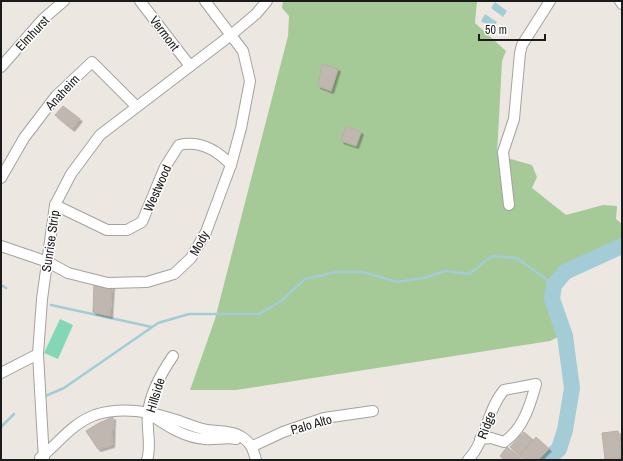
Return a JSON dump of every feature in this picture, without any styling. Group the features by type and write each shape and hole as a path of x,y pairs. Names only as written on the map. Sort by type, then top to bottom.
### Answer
{"street":[{"name":"Elmhurst","path":"1,67 44,19 64,1"},
{"name":"Vermont","path":"140,1 190,66"},
{"name":"Mody","path":"1,246 48,262 68,273 108,283 147,282 174,274 191,258 206,232 231,165 241,128 250,81 243,51 204,1"},
{"name":"Sunrise Strip","path":"42,458 38,354 42,302 56,205 71,174 100,135 136,106 231,35 256,14 267,1"},
{"path":"508,205 503,152 514,119 520,53 522,44 550,1"},
{"name":"Anaheim","path":"1,178 24,138 56,96 92,62 136,106"},
{"name":"Westwood","path":"56,205 107,230 127,230 142,222 165,167 179,145 190,143 205,146 221,154 231,165"},
{"path":"1,373 38,354"},
{"name":"Hillside","path":"147,460 149,445 148,413 163,372 173,356"},
{"name":"Ridge","path":"468,460 473,454 480,439 495,400 504,390 536,384 531,402 514,435 504,442 492,438 480,439"},
{"path":"42,458 67,431 80,422 110,411 127,410 148,413 169,427 191,437 210,440 230,438 240,440 252,446 256,460"},
{"name":"Palo Alto","path":"252,446 283,432 324,418 372,411"}],"green space":[{"path":"283,1 477,1 475,23 506,51 502,61 497,155 532,165 537,177 532,188 566,215 603,205 617,206 616,219 622,224 622,246 589,260 567,272 553,289 552,300 558,337 550,341 236,390 190,390 215,319 288,36 289,16 282,8"},
{"path":"60,319 73,325 58,359 44,353"}],"water":[{"path":"495,2 507,11 503,17 491,8"},
{"path":"485,14 497,22 493,29 481,21"}],"building":[{"path":"322,64 338,69 331,91 318,86"},
{"path":"63,106 80,119 72,129 55,115"},
{"path":"346,126 361,132 356,146 341,141"},
{"path":"94,282 112,285 110,316 93,312"},
{"path":"113,417 112,445 98,449 86,431"},
{"path":"618,431 622,457 605,459 602,433"},
{"path":"524,432 533,440 519,455 510,447"},
{"path":"536,437 549,449 538,460 525,460 520,455"},
{"path":"507,447 523,460 505,460 500,456"}],"waterway":[{"path":"547,460 559,449 565,430 572,388 565,336 552,299 554,285 565,272 622,246"},
{"path":"43,397 64,388 158,323 189,314 259,314 281,301 305,279 336,272 363,272 397,282 424,278 445,271 469,274 492,256 517,258 554,285"},
{"path":"1,285 6,288"},
{"path":"51,305 152,327"},
{"path":"1,427 14,414"}]}
